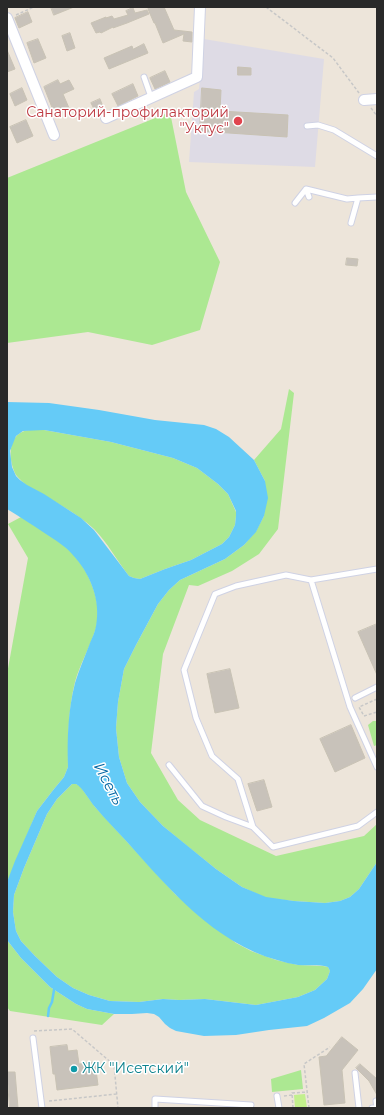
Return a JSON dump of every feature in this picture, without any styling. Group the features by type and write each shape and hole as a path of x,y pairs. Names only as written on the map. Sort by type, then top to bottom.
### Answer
{"street":[{"path":"106,118 197,77 200,7"},
{"path":"7,18 54,135"},
{"path":"364,100 377,99"}],"lane":[{"path":"144,77 151,97"},
{"path":"307,126 318,125 334,130 377,156"},
{"path":"306,189 309,197"},
{"path":"306,189 347,199 377,197"},
{"path":"295,203 306,189"},
{"path":"351,223 358,198"},
{"path":"377,569 311,580 286,575 236,586 215,594 184,670 196,718 212,756 238,779 254,827 273,847 358,826 377,812"},
{"path":"311,580 350,707 377,766"},
{"path":"355,698 377,686"},
{"path":"169,765 202,806 226,817 254,827"},
{"path":"33,1038 42,1105"},
{"path":"355,1073 359,1108"},
{"path":"277,1096 279,1108"},
{"path":"155,1108 155,1099 252,1105"},
{"path":"372,1108 377,1108 376,1101"}],"path":[{"path":"7,18 34,7"},
{"path":"266,7 333,58 377,116"},
{"path":"377,699 359,707 364,716 377,712"},
{"path":"32,1031 72,1029 114,1065 118,1108"},
{"path":"309,1108 304,1064 330,1047"},
{"path":"292,1108 292,1093 307,1092"},
{"path":"42,1105 116,1094"}],"shaded area":[{"path":"204,39 324,59 315,167 189,162 194,92 199,89"}],"green space":[{"path":"170,112 186,192 220,262 200,330 152,345 88,332 7,343 7,178"},
{"path":"289,389 294,393 278,529 259,554 232,571 198,586 189,585 163,654 151,753 178,800 200,820 276,856 364,836 377,824 377,862 359,889 350,897 340,901 325,903 266,898 242,887 216,869 163,826 140,802 127,783 119,757 116,728 118,702 124,669 158,604 169,590 180,580 225,559 244,545 256,531 264,516 265,481 254,460 281,429"},
{"path":"44,430 111,442 173,458 197,468 218,484 228,494 236,512 235,525 229,537 222,544 191,560 140,579 129,576 104,540 94,529 71,511 27,486 16,475 12,464 11,451 17,435 24,431"},
{"path":"21,517 60,542 78,559 93,587 98,608 98,618 91,642 75,682 69,724 68,767 64,777 37,811 7,883 7,674 28,558 8,524"},
{"path":"373,721 377,721 377,745 374,746 368,725"},
{"path":"72,784 80,786 95,807 176,895 236,943 251,951 276,960 298,965 328,967 330,971 327,979 315,990 298,997 256,1005 205,999 163,999 139,1002 110,1001 89,995 73,988 57,977 21,941 16,931 13,912 14,895 47,814 57,799"},
{"path":"7,940 21,958 50,987 76,1004 87,1009 114,1014 102,1025 10,1011 7,1007"},
{"path":"301,1070 303,1089 272,1092 271,1079"},
{"path":"305,1094 307,1108 295,1108 294,1095"}],"water":[{"name":"Исеть","path":"7,402 49,403 155,420 204,425 216,429 229,437 254,460 265,481 268,498 264,516 256,532 244,545 225,559 180,580 169,590 158,604 124,669 118,702 116,728 119,757 127,783 140,802 163,826 216,869 242,887 266,897 325,903 340,901 350,897 359,889 377,862 377,969 363,989 350,1003 307,1026 236,1035 204,1036 176,1031 170,1028 154,1014 114,1014 87,1009 76,1004 50,987 21,958 7,940 7,882 37,811 64,777 68,767 68,725 71,704 78,673 95,630 97,606 93,587 89,578 78,561 69,551 60,543 7,509","holes":["44,430 111,442 173,458 197,468 218,484 228,494 236,511 235,525 229,537 222,544 191,560 140,579 129,576 94,530 81,518 27,485 16,476 12,467 10,451 16,436 23,431","72,784 76,784 81,788 103,816 160,878 177,896 213,928 254,952 277,960 290,964 328,967 330,971 327,979 315,990 298,997 256,1005 205,999 163,999 139,1002 110,1001 89,995 73,988 57,977 21,941 16,931 13,912 14,895 47,814 57,799"]}],"building":[{"path":"51,7 74,7 54,15"},
{"path":"152,7 164,7 174,30 192,32 192,42 183,41 184,34 163,43 148,9"},
{"path":"133,8 135,13 147,10 149,14 101,33 96,33 91,23 106,17 112,16 114,19 128,15 126,11"},
{"path":"28,12 32,22 19,28 15,18"},
{"path":"70,33 75,48 67,51 62,36"},
{"path":"38,39 46,58 34,63 27,43"},
{"path":"144,44 148,53 109,69 104,58 132,46 133,49"},
{"path":"7,50 15,69 7,72"},
{"path":"238,67 251,68 251,75 238,75"},
{"path":"165,71 170,82 155,89 150,78"},
{"path":"58,80 60,84 69,80 74,89 63,94 69,108 58,113 56,109 53,110 44,87"},
{"path":"133,84 138,96 118,106 112,94"},
{"path":"22,88 27,100 15,106 10,94"},
{"path":"202,88 221,90 220,111 288,115 287,137 200,131"},
{"path":"100,99 104,109 96,113 91,103"},
{"path":"26,120 33,136 17,143 10,127"},
{"path":"347,258 358,259 357,266 346,265"},
{"path":"377,624 377,675 358,632"},
{"path":"230,669 239,708 215,713 207,674"},
{"path":"351,725 365,758 335,772 320,739"},
{"path":"264,780 272,807 257,811 248,784"},
{"path":"342,1037 358,1050 342,1070 345,1103 324,1105 319,1057 326,1056"},
{"name":"ЖК \"Исетский\"","path":"67,1045 68,1051 77,1050 79,1064 95,1062 98,1085 57,1090 55,1074 53,1074 50,1047"},
{"path":"360,1064 377,1079 377,1095 369,1081 356,1068"},
{"path":"7,1072 15,1072 18,1108 10,1108"}],"waterway":[{"path":"48,1016 55,988"}],"place":[{"name":"Санаторий-профилакторий \"Уктус\"","path":"238,121"},
{"name":"ЖК \"Исетский\"","path":"74,1069"}]}
